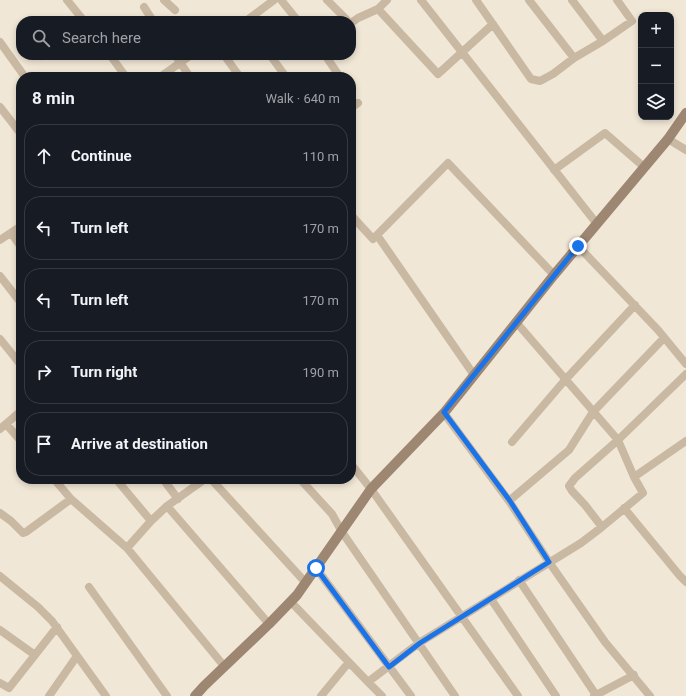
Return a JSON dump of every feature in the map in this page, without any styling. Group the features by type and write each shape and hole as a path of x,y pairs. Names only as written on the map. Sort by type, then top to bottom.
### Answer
{"street":[{"path":"67,0 80,16"},
{"path":"164,0 175,10"},
{"path":"281,0 294,16"},
{"path":"326,0 343,16"},
{"path":"356,19 378,9 387,0"},
{"path":"420,0 597,224"},
{"path":"476,0 531,79 540,81 553,74 574,58 603,41 632,21 617,0"},
{"path":"529,0 574,58"},
{"path":"572,0 603,41"},
{"path":"252,16 270,1"},
{"path":"144,7 150,16"},
{"path":"378,9 438,74 493,24"},
{"path":"0,42 21,72"},
{"path":"114,60 122,72"},
{"path":"178,60 186,72"},
{"path":"167,72 184,60"},
{"path":"228,60 236,72"},
{"path":"274,60 282,72"},
{"path":"328,60 337,72"},
{"path":"0,107 16,128"},
{"path":"195,696 291,602 306,583 371,489 444,412 554,275 668,139 686,113"},
{"path":"554,170 605,133 644,167"},
{"path":"668,139 686,150"},
{"path":"356,220 373,239 448,163 554,275"},
{"path":"0,240 16,230"},
{"path":"11,233 16,240"},
{"path":"377,235 474,375"},
{"path":"578,246 634,305 686,364"},
{"path":"0,276 16,297"},
{"path":"512,442 565,380 634,305"},
{"path":"368,682 420,643 492,599 519,580 581,543 643,493 618,440 516,322"},
{"path":"510,501 569,450 593,412 664,338"},
{"path":"0,339 16,359"},
{"path":"602,527 569,486 575,478 618,440 686,374"},
{"path":"444,412 510,501 549,562 605,642 650,696"},
{"path":"16,414 3,426 16,437"},
{"path":"634,476 686,441"},
{"path":"356,470 371,489 518,696"},
{"path":"58,484 71,499 127,548 224,666"},
{"path":"120,484 151,521"},
{"path":"167,484 178,499"},
{"path":"127,548 151,521 167,506 198,484"},
{"path":"216,484 306,583"},
{"path":"305,484 332,514 342,532 420,643 455,696"},
{"path":"0,513 22,532 26,532 71,499"},
{"path":"167,506 269,624"},
{"path":"624,508 686,582"},
{"path":"316,568 411,696"},
{"path":"0,576 38,606 57,627 106,696"},
{"path":"519,580 595,695 634,675"},
{"path":"89,587 167,696"},
{"path":"492,599 556,696"},
{"path":"291,602 382,696"},
{"path":"0,683 9,688 57,627"},
{"path":"0,630 35,655"},
{"path":"49,696 77,656"},
{"path":"321,696 349,662"}],"route":[{"path":"316,568 389,667 420,643 549,562 510,501 444,412 578,246"}]}
